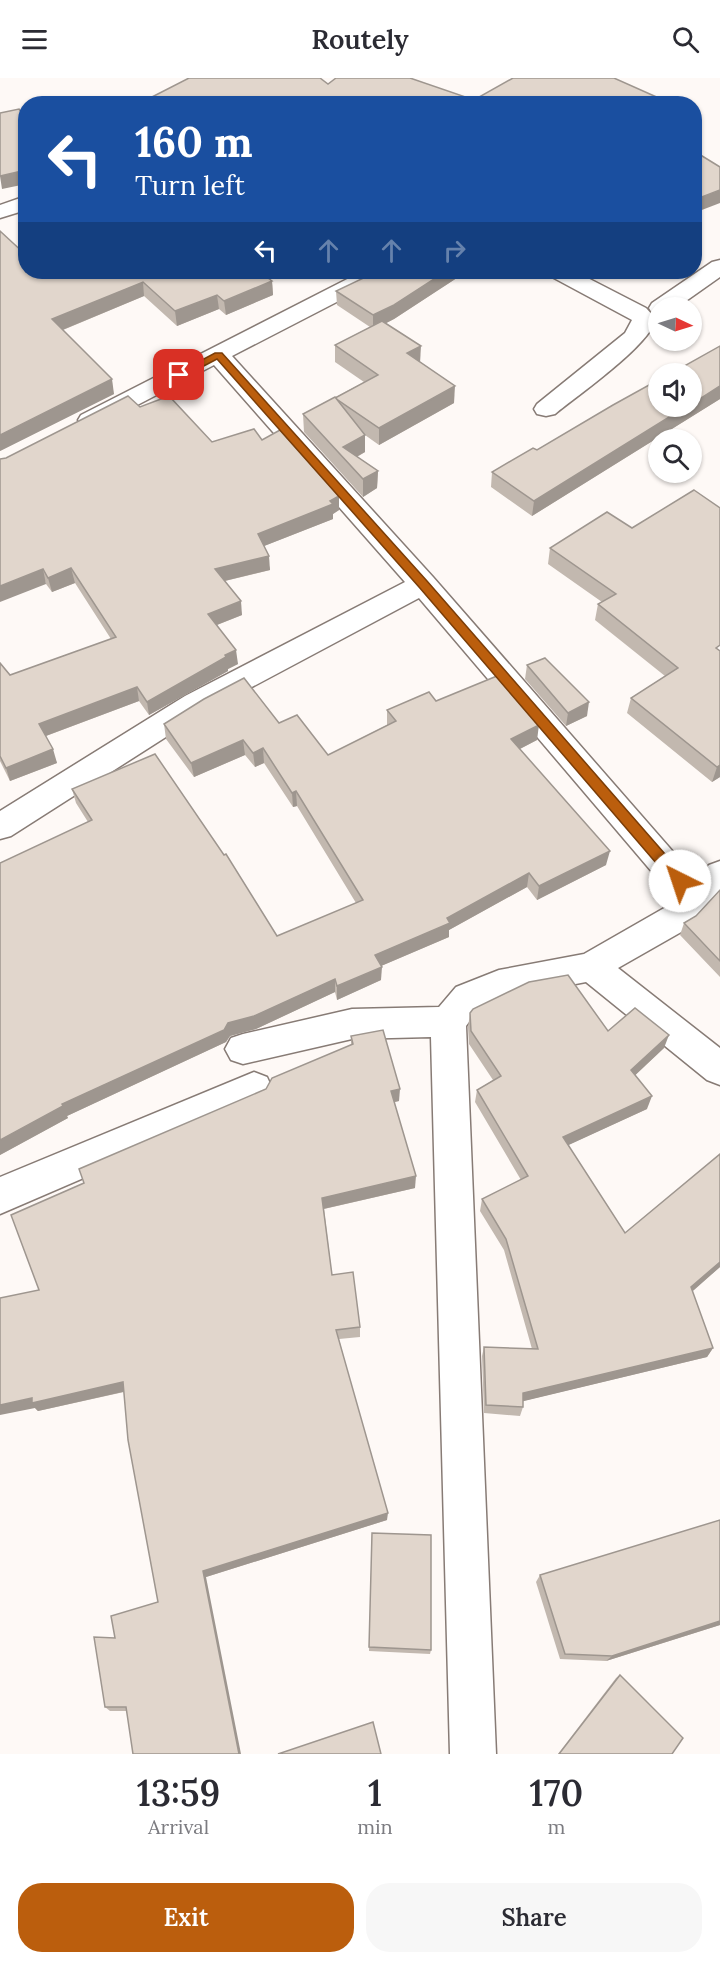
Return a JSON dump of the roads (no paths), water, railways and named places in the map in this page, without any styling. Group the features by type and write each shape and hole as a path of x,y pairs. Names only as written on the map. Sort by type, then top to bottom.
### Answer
{"street":[{"path":"0,212 18,205"},
{"path":"676,297 720,267"},
{"path":"74,428 364,279"},
{"path":"573,279 638,313 648,312"},
{"path":"546,409 633,338 648,320"},
{"path":"218,355 423,584 695,899"},
{"path":"0,827 195,704 423,584"},
{"path":"473,1754 449,1022 468,997 499,984 591,967 678,917 720,874"},
{"path":"591,967 720,1069"},
{"path":"243,1048 352,1024 449,1022"},
{"path":"0,1196 22,1184 66,1169 254,1088"}]}
